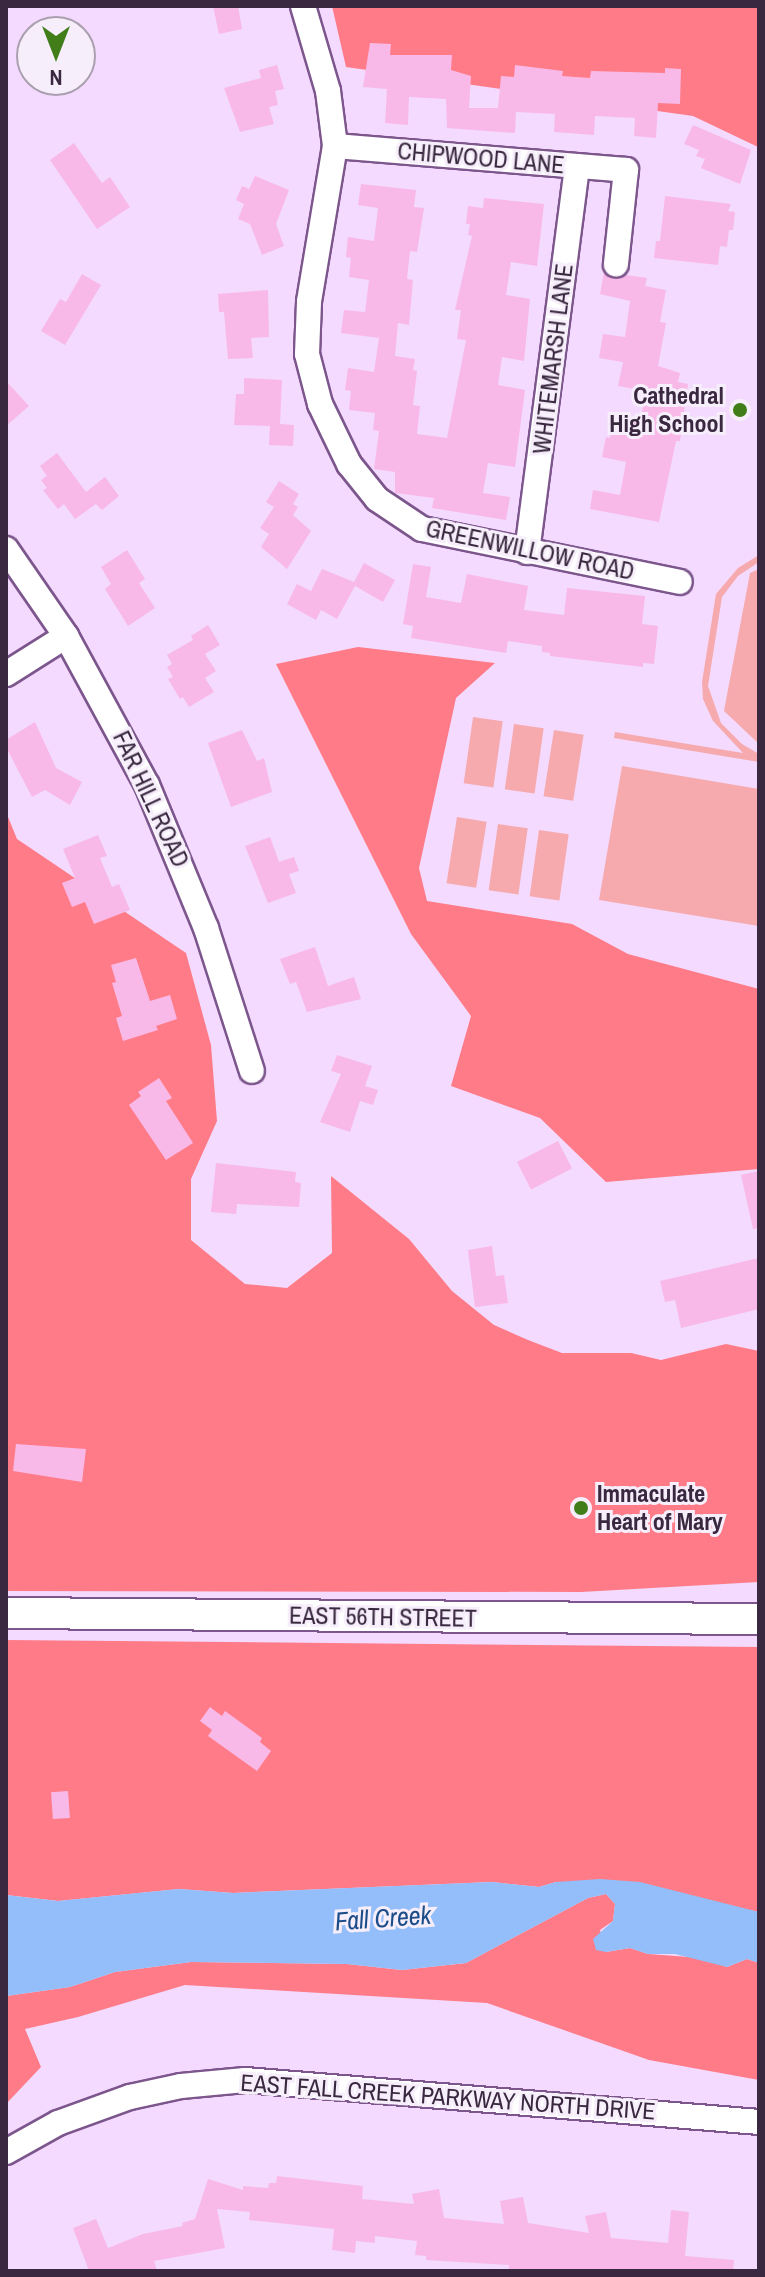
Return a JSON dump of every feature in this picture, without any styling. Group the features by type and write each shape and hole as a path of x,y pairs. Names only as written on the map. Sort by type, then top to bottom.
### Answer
{"main road":[{"name":"EAST 56TH STREET","path":"6,1613 759,1619"}],"street":[{"name":"GREENWILLOW ROAD","path":"303,6 328,91 335,146 307,328 310,371 327,421 359,478 398,516 422,529 680,582"},
{"name":"CHIPWOOD LANE","path":"335,146 626,170 616,264"},
{"name":"WHITEMARSH LANE","path":"527,552 577,166"},
{"name":"FAR HILL ROAD","path":"6,549 66,636 121,732 163,821 206,928 252,1071"},
{"path":"6,674 66,636"},
{"name":"EAST FALL CREEK PARKWAY NORTH DRIVE","path":"6,2152 58,2123 130,2097 181,2086 245,2080 759,2122"}],"shaded area":[{"path":"332,6 759,6 758,147 693,116 346,67"},
{"path":"759,555 759,562 738,576 722,597 708,686 721,723 742,744 759,754 759,762 614,738 615,732 743,753 713,721 703,699 702,682 716,594 738,568"},
{"path":"759,569 759,744 724,711 750,573"},
{"path":"358,647 495,663 456,698 419,868 427,901 572,924 628,954 759,989 759,1169 606,1182 540,1118 451,1086 471,1016 411,934 276,664"},
{"path":"473,717 503,721 493,788 464,783"},
{"path":"514,724 544,728 535,794 505,789"},
{"path":"554,730 584,735 573,801 544,796"},
{"path":"622,766 759,789 759,926 599,900"},
{"path":"6,812 17,839 186,953 211,1045 217,1121 191,1179 191,1240 245,1284 287,1288 332,1253 331,1176 409,1239 452,1291 494,1325 528,1340 562,1353 631,1353 661,1360 726,1344 759,1351 759,1582 581,1592 6,1591"},
{"path":"457,817 487,822 476,888 447,883"},
{"path":"498,824 528,828 518,895 489,890"},
{"path":"539,830 569,834 559,901 530,896"},
{"path":"6,1640 759,1647 759,1912 716,1903 556,1882 539,1887 492,1882 233,1893 179,1889 58,1901 6,1895"},
{"path":"606,1894 615,1904 613,1921 600,1930 606,1952 630,1948 648,1954 703,1958 727,1967 747,1959 759,1963 759,2080 649,2060 487,2003 185,1985 78,2017 25,2029 41,2067 6,2104 6,1996 70,1987 115,1972 191,1962 347,1964 402,1970 466,1963 588,1898"}],"water":[{"name":"Fall Creek","path":"600,1879 640,1882 759,1912 759,1963 747,1959 727,1967 675,1954 648,1954 630,1948 606,1952 596,1950 593,1939 613,1921 615,1904 606,1894 588,1898 466,1963 402,1970 347,1964 191,1962 115,1972 70,1987 6,1996 6,1895 58,1901 179,1889 233,1893 492,1882 539,1887 556,1882"}],"building":[{"path":"213,6 238,6 242,29 219,34"},
{"path":"370,43 391,44 390,55 452,55 451,70 471,76 469,108 498,108 501,76 514,77 515,65 563,71 562,76 590,78 591,71 665,73 665,68 681,69 680,104 658,103 656,138 634,136 635,118 595,116 594,135 554,132 555,114 516,112 515,133 447,128 446,99 409,97 408,125 385,123 387,89 363,87"},
{"path":"277,65 284,89 275,91 278,105 269,107 274,124 240,132 224,88 261,78 259,70"},
{"path":"693,125 751,150 740,184 701,168 705,159 696,156 699,150 684,144"},
{"path":"74,143 102,183 110,177 130,207 97,229 50,160"},
{"path":"255,176 289,190 276,224 284,246 262,255 250,224 238,219 244,204 236,200 242,186 249,189"},
{"path":"361,184 416,190 414,207 424,208 417,252 410,251 407,279 413,280 409,325 398,323 395,356 415,359 413,370 417,371 413,405 420,406 417,434 447,438 466,340 457,339 461,310 455,310 472,236 468,235 470,224 466,224 468,206 483,208 484,198 544,204 537,266 511,262 506,295 530,299 524,361 502,357 498,385 525,390 515,467 488,463 483,493 510,497 506,520 432,508 434,498 395,493 395,472 374,469 379,431 373,430 375,413 349,410 351,391 345,390 348,368 374,372 379,338 341,333 344,310 365,312 369,280 349,277 351,258 346,257 348,237 374,241 378,208 358,205"},
{"path":"665,196 731,204 728,211 735,212 733,230 729,230 727,247 720,246 718,265 654,258 656,241 660,241"},
{"path":"604,272 614,279 626,275 647,278 645,286 666,290 660,322 666,323 658,366 680,373 678,382 688,384 680,441 676,441 659,522 590,509 593,490 620,495 626,462 602,457 606,437 610,438 613,418 640,423 646,391 618,386 623,362 599,358 603,334 625,337 630,301 600,294"},
{"path":"82,274 101,285 65,345 41,331 60,299 66,302"},
{"path":"268,290 269,337 251,338 253,358 228,359 224,312 219,312 218,294"},
{"path":"244,378 282,380 280,424 294,425 293,446 269,445 270,426 234,425 236,394 244,394"},
{"path":"6,381 29,406 6,426"},
{"path":"57,453 86,492 105,477 119,496 102,510 96,504 75,519 64,504 58,509 43,490 47,488 41,480 47,476 40,466"},
{"path":"279,481 299,494 293,504 298,507 293,515 311,531 287,569 261,547 269,534 260,528 274,507 266,502"},
{"path":"127,550 145,579 139,583 155,608 128,626 105,589 111,584 101,567"},
{"path":"364,563 395,580 383,602 355,586 337,619 321,610 316,620 287,604 297,584 311,591 322,569 354,582"},
{"path":"413,564 431,567 426,597 461,603 467,574 528,586 524,610 564,615 567,588 645,596 642,624 658,626 654,664 643,663 643,667 550,656 550,653 542,652 542,646 508,641 506,653 411,638 413,626 403,624"},
{"path":"208,625 220,645 205,654 216,671 205,678 214,692 189,707 168,679 173,677 167,667 172,664 167,655 193,640 191,636"},
{"path":"35,722 56,768 82,782 70,805 45,790 32,797 6,747 6,740"},
{"path":"242,730 257,761 264,758 272,792 231,807 208,743"},
{"path":"98,835 107,856 100,858 112,887 119,884 130,910 94,924 85,902 72,907 62,883 75,878 63,849"},
{"path":"270,837 279,862 294,857 299,871 289,874 296,893 268,903 245,846"},
{"path":"315,947 328,986 354,977 361,999 307,1012 296,982 290,984 280,959"},
{"path":"136,958 150,1001 170,995 177,1019 156,1026 158,1030 123,1041 116,1018 122,1016 112,983 116,982 111,965"},
{"path":"337,1055 372,1066 365,1086 378,1090 373,1105 360,1101 350,1132 320,1122 341,1074 331,1071"},
{"path":"159,1078 172,1098 166,1101 193,1143 166,1160 129,1105 141,1096 138,1092"},
{"path":"558,1141 572,1169 531,1190 517,1162"},
{"path":"216,1163 296,1172 295,1182 301,1183 299,1207 237,1204 236,1214 211,1212"},
{"path":"759,1171 759,1228 753,1229 741,1175"},
{"path":"492,1246 496,1276 504,1275 508,1303 475,1307 468,1250"},
{"path":"759,1258 759,1309 681,1328 675,1300 665,1302 660,1281"},
{"path":"16,1444 86,1449 82,1482 13,1471"},
{"path":"210,1707 222,1716 225,1711 262,1738 260,1742 271,1751 257,1771 208,1736 212,1730 200,1721"},
{"path":"68,1791 70,1818 53,1819 51,1792"},
{"path":"277,2176 363,2186 362,2199 414,2204 412,2194 439,2189 444,2218 504,2224 500,2201 523,2197 528,2223 589,2233 585,2216 606,2212 611,2238 668,2243 671,2210 689,2212 685,2256 734,2260 733,2271 509,2271 509,2265 426,2260 426,2256 415,2255 417,2241 375,2236 375,2243 356,2241 355,2253 332,2250 334,2229 249,2220 250,2212 217,2209 225,2248 154,2261 157,2271 89,2271 73,2228 96,2219 108,2248 143,2234 183,2226 182,2223 195,2219 208,2179 243,2190 243,2186 268,2188 269,2183 276,2183"}],"place":[{"name":"Cathedral High School","path":"740,410"},
{"name":"Immaculate Heart of Mary","path":"581,1508"}]}
